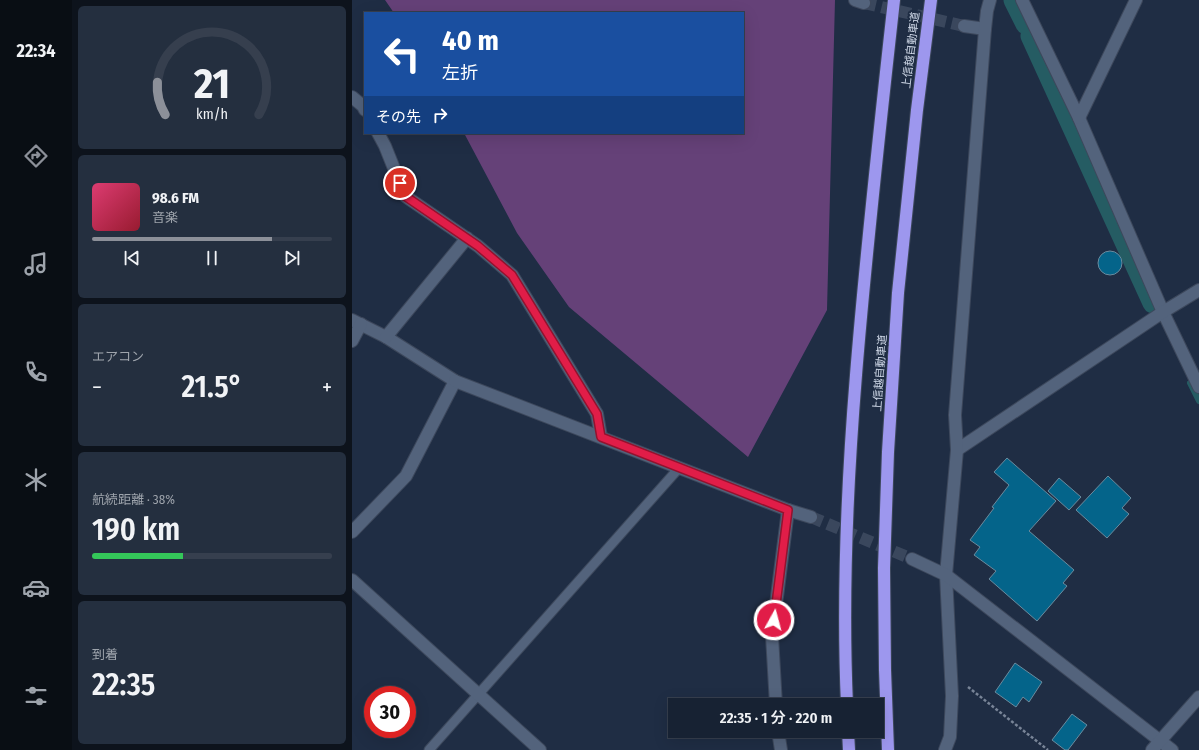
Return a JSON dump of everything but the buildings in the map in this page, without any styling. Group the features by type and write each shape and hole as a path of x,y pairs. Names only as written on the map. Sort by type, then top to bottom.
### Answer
{"highway":[{"name":"上信越自動車道","path":"847,698 845,563 851,441 863,290 894,0"},
{"name":"上信越自動車道","path":"888,750 885,670 884,568 888,452 898,293 917,110 931,0"},
{"path":"848,738 849,750"}],"street":[{"path":"945,750 950,737 952,696 946,575 957,450 955,415 987,10 990,0"},
{"path":"1022,0 1079,118 1163,312 1199,387"},
{"path":"1079,118 1136,0"},
{"path":"964,26 986,29"},
{"path":"352,97 364,108"},
{"path":"379,134 385,146 405,196 467,238 512,275 597,414 601,437"},
{"path":"386,337 467,238"},
{"path":"957,450 1163,312 1199,290"},
{"path":"352,341 356,322 386,337 455,381 788,510 811,517"},
{"path":"352,532 406,476 455,381"},
{"path":"776,698 772,636 788,510"},
{"path":"912,559 946,575 1156,746 1172,750"},
{"path":"352,580 540,750"},
{"path":"1156,746 1199,697"},
{"path":"779,738 781,750"}],"lane":[{"path":"429,750 679,468"}],"path":[{"path":"950,673 1048,750"}],"shaded area":[{"path":"385,0 835,0 827,310 748,457 569,307 517,233 465,134 744,134 744,12 393,12"}],"waterway":[{"path":"1014,0 1026,24"},
{"path":"1031,36 1153,303"},
{"path":"1190,383 1199,401"}],"tunnel":[{"path":"864,3 964,26"},
{"path":"811,517 912,559"}],"route":[{"path":"400,183 405,196 478,246 512,275 597,414 601,437 788,510 774,620"}]}
